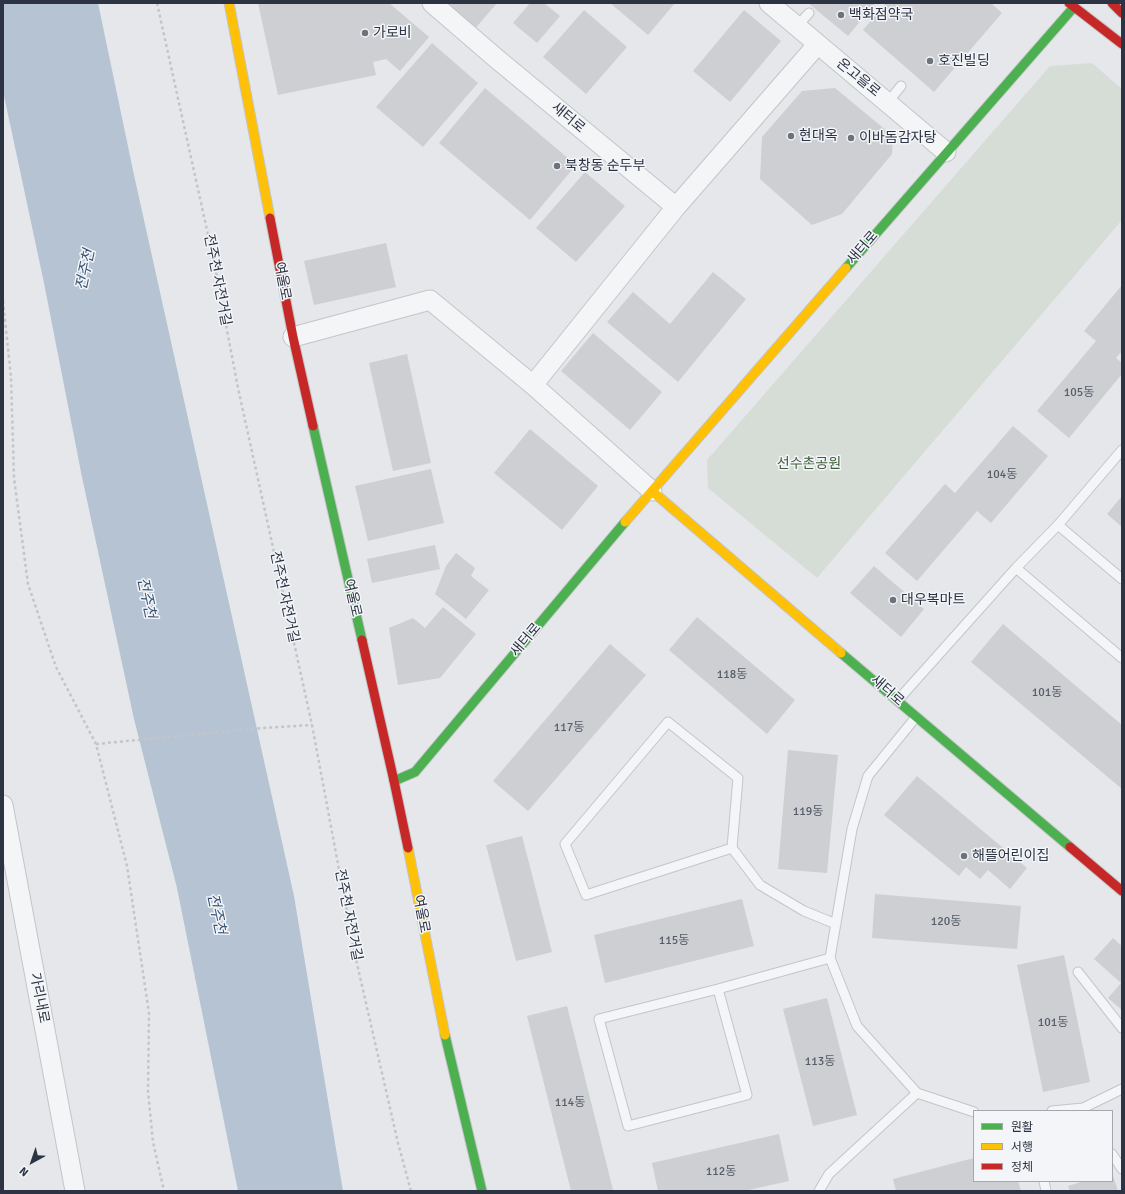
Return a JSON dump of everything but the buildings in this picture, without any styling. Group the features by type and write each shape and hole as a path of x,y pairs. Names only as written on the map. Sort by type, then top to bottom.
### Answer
{"street":[{"name":"여울로","path":"229,3 293,337 394,781 450,1060 482,1191"},
{"name":"새터로","path":"432,3 497,59 676,207"},
{"name":"온고을로","path":"769,3 803,19 817,45 888,102 946,152"},
{"path":"1112,3 1122,12"},
{"name":"새터로","path":"394,781 415,772 652,491 1072,5"},
{"path":"1072,5 1122,44"},
{"path":"532,385 676,207 817,45"},
{"name":"새터로","path":"293,337 430,300 532,385 652,491 1122,891"},
{"name":"가리내로","path":"3,805 75,1191"}],"lane":[{"path":"888,102 901,86"},
{"path":"898,700 1016,568 1058,525 1122,450"},
{"path":"1058,525 1122,579"},
{"path":"1016,568 1122,658"},
{"path":"916,717 868,776 852,829 830,958 857,1026 917,1093 973,1112"},
{"path":"732,848 586,895 565,844 668,722 738,778 732,848 760,885 804,911 836,924"},
{"path":"718,990 747,1095 628,1126 599,1019 718,990 830,958"},
{"path":"1078,972 1122,1028"},
{"path":"1068,1110 1084,1109 1122,1089"},
{"path":"819,1191 829,1174 917,1093"},
{"path":"1113,1156 1122,1169"}],"path":[{"name":"전주천 자전거길","path":"157,3 214,262 238,388 312,725 355,955 398,1143 411,1191"},
{"path":"3,301 11,377 14,478 28,584 56,667 96,744 127,866 149,1013 148,1091 153,1142 164,1191"},
{"path":"96,744 262,728 312,725"}],"green space":[{"name":"선수촌공원","path":"1092,63 1122,89 1122,220 817,578 708,488 707,460 1050,66"}],"water":[{"name":"전주천","path":"3,3 98,3 134,175 294,896 343,1191 238,1191 177,888 134,719 82,477 44,283 3,91"}],"traffic: fast":[{"path":"846,268 1074,7"},
{"path":"313,426 362,640"},
{"path":"394,781 415,772 625,522"},
{"path":"841,653 1070,847"},
{"path":"445,1035 482,1191"}],"traffic: slow":[{"path":"229,3 270,218"},
{"path":"625,522 846,268"},
{"path":"652,491 841,653"},
{"path":"408,848 445,1035"}],"traffic: jam":[{"path":"1069,3 1122,44"},
{"path":"1112,3 1122,13"},
{"path":"270,218 293,337 313,426"},
{"path":"362,640 408,848"},
{"path":"1070,847 1122,891"}],"place":[{"name":"백화점약국","path":"841,15"},
{"name":"가로비","path":"365,33"},
{"name":"호진빌딩","path":"930,61"},
{"name":"현대옥","path":"791,136"},
{"name":"이바돔감자탕","path":"851,138"},
{"name":"북창동 순두부","path":"557,166"},
{"name":"대우복마트","path":"893,600"},
{"name":"해뜰어린이집","path":"964,856"}]}
